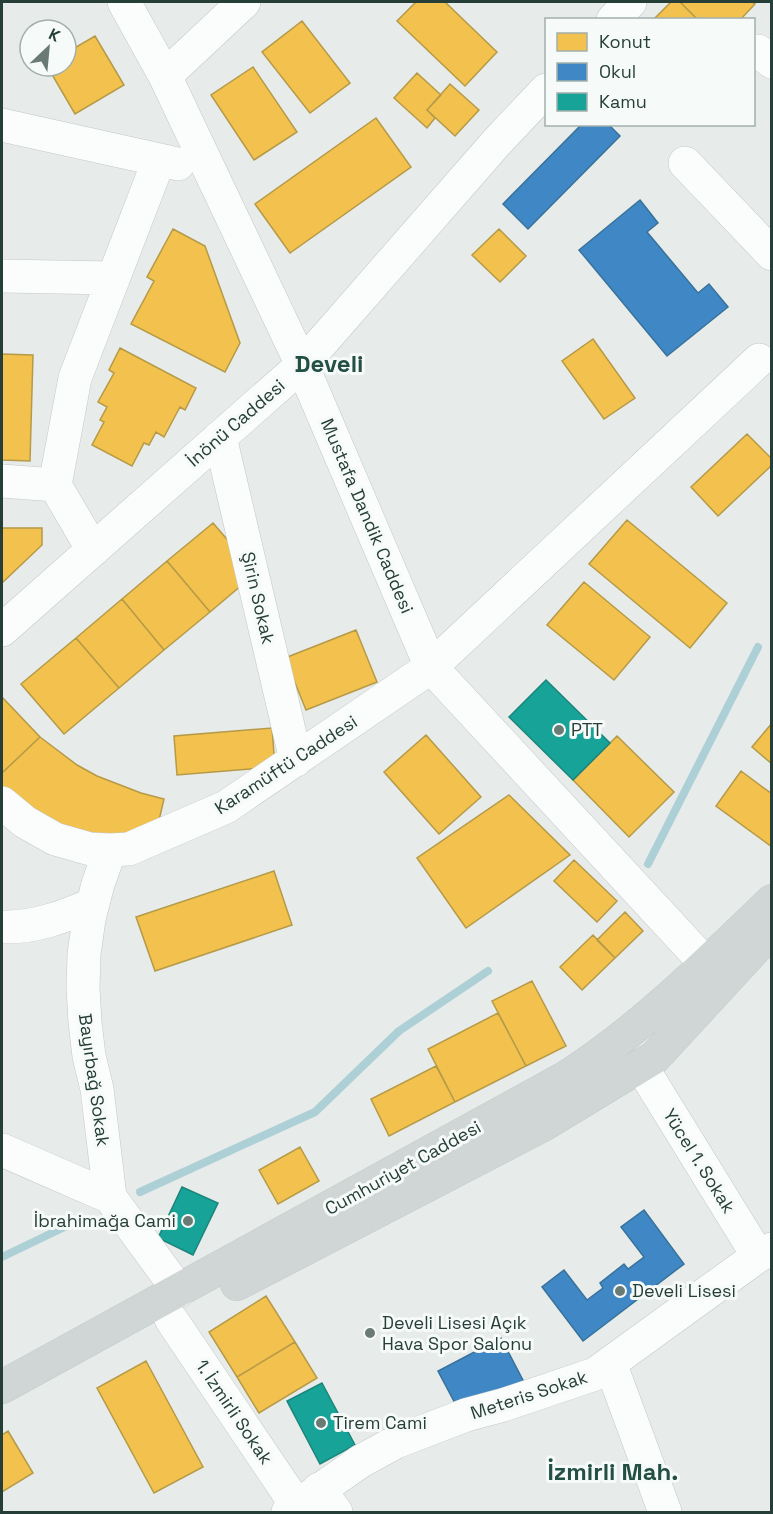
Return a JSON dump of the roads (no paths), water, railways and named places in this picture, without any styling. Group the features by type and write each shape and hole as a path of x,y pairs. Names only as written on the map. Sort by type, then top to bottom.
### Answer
{"main road":[{"name":"Cumhuriyet Caddesi","path":"2,1407 592,1061 643,1023 771,901"},
{"name":"Cumhuriyet Caddesi","path":"2,1387 533,1130 641,1066 655,1057 771,930"}],"street":[{"name":"Mustafa Dandik Caddesi","path":"124,2 165,76 302,365 431,667 706,964"},
{"path":"165,76 244,2"},
{"path":"615,18 630,2"},
{"name":"İnönü Caddesi","path":"2,630 302,365 496,143 545,91"},
{"path":"2,125 210,171"},
{"path":"93,550 55,485 75,378 159,160"},
{"path":"685,163 771,254"},
{"path":"2,276 113,278"},
{"name":"Karamüftü Caddesi","path":"2,803 25,822 55,839 90,849 110,850 129,849 226,807 431,667 759,360"},
{"name":"Şirin Sokak","path":"220,437 296,760"},
{"path":"2,480 55,485"},
{"name":"Bayırbağ Sokak","path":"110,850 93,904 84,954 83,988 89,1056 97,1089 110,1197 175,1305"},
{"path":"2,927 51,921 93,904"},
{"name":"Yücel 1. Sokak","path":"641,1066 765,1252"},
{"path":"2,1150 110,1197"},
{"name":"Meteris Sokak","path":"310,1505 361,1461 422,1431 595,1374 765,1252"},
{"name":"1. İzmirli Sokak","path":"175,1305 310,1505"},
{"path":"610,1362 664,1512"}],"waterway":[{"path":"648,864 758,647"},
{"path":"140,1192 315,1112 399,1031 488,971"},
{"path":"2,1257 77,1221"}],"place":[{"name":"PTT","path":"559,730"},
{"name":"İbrahimağa Cami","path":"188,1221"},
{"name":"Develi Lisesi","path":"620,1291"},
{"name":"Develi Lisesi Açık Hava Spor Salonu","path":"370,1333"},
{"name":"Tirem Cami","path":"321,1423"}],"district":[{"name":"Develi","path":"329,364"},
{"name":"İzmirli Mah.","path":"613,1472"}]}
